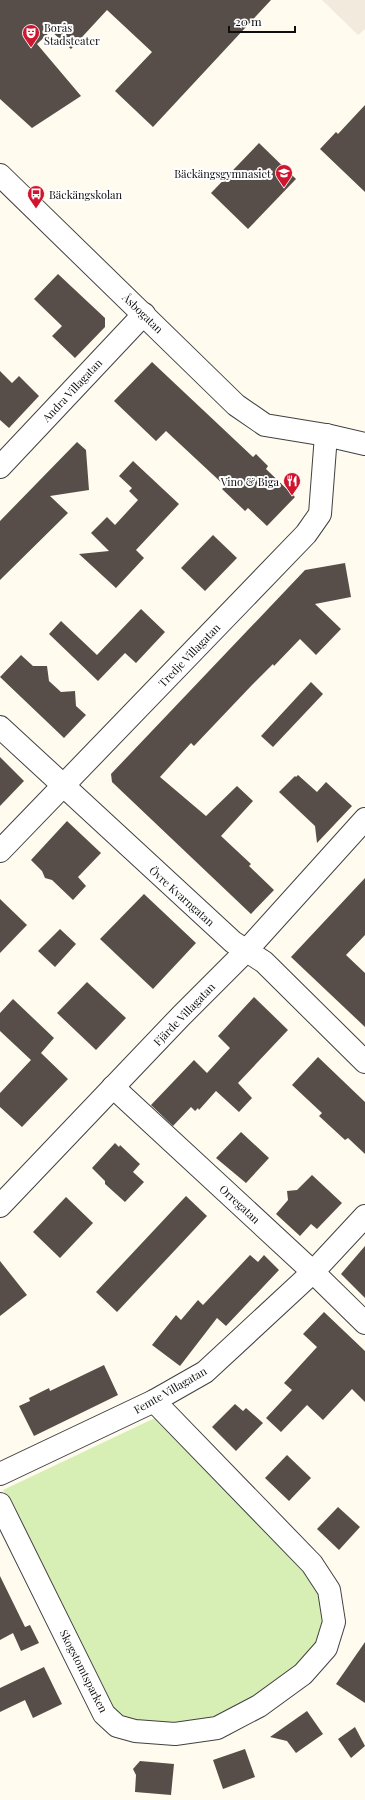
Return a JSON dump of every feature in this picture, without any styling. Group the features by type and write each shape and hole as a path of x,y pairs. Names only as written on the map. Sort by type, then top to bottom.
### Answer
{"street":[{"name":"Åsbogatan","path":"0,175 236,405 265,425 326,435 365,444"},
{"name":"Andra Villagatan","path":"0,467 144,314"},
{"name":"Tredje Villagatan","path":"0,851 306,534 320,514 326,435"},
{"name":"Övre Kvarngatan","path":"0,727 232,942 264,962 365,1062"},
{"name":"Fjärde Villagatan","path":"0,1206 246,951 365,819"},
{"name":"Orregatan","path":"113,1088 313,1272 365,1323"},
{"name":"Femte Villagatan","path":"0,1474 154,1401 205,1372 313,1272 365,1216"},
{"name":"Skogstomtsparken","path":"0,1504 104,1714 117,1726 135,1731 175,1734 217,1728 259,1706 303,1674 326,1648 334,1622 328,1590 312,1564 154,1401"}],"green space":[{"path":"157,1417 305,1569 320,1592 325,1622 317,1647 296,1671 216,1721 177,1727 123,1719 111,1708 3,1490"}],"shaded area":[{"path":"322,0 365,0 365,29 358,35"}],"building":[{"path":"0,0 271,0 153,127 115,91 152,52 107,10 71,49 51,31 37,44 81,96 32,128 0,99"},
{"path":"365,105 365,192 320,149 336,132 338,134"},
{"path":"259,143 296,179 248,229 211,193"},
{"path":"58,274 105,318 105,327 75,358 52,336 62,326 34,299"},
{"path":"152,362 253,457 256,454 268,466 266,469 295,497 267,526 248,508 245,511 222,489 225,486 166,431 156,441 114,401"},
{"path":"0,371 12,383 19,376 39,396 9,428 0,420"},
{"path":"77,442 86,450 89,490 50,496 68,513 0,580 0,521"},
{"path":"133,461 179,504 136,550 144,558 116,588 79,554 109,551 91,533 107,517 115,525 138,500 129,491 132,488 119,476"},
{"path":"213,535 237,558 205,591 181,568"},
{"path":"345,563 351,597 315,604 341,629 316,655 300,639 274,666 273,664 252,685 194,746 191,743 160,777 206,816 237,786 253,801 221,836 251,864 249,866 274,890 251,914 112,782 111,774 305,570"},
{"path":"141,609 165,632 136,663 125,653 98,681 49,634 61,621 97,655"},
{"path":"21,655 33,666 47,666 49,681 61,692 75,691 76,706 86,715 64,738 0,677"},
{"path":"311,682 323,694 273,747 261,736"},
{"path":"0,757 24,781 0,806"},
{"path":"298,775 317,792 326,782 352,806 317,843 315,826 279,792 295,776 296,777"},
{"path":"67,821 101,853 78,877 86,886 73,900 52,880 45,878 42,871 31,860"},
{"path":"365,878 365,935 346,955 365,973 365,1027 291,957"},
{"path":"144,894 196,943 153,989 100,939"},
{"path":"0,899 27,925 0,953"},
{"path":"60,929 76,944 55,967 38,951"},
{"path":"87,982 126,1018 96,1050 57,1013"},
{"path":"254,997 288,1030 238,1083 252,1098 239,1112 216,1091 199,1110 198,1108 195,1111 191,1107 173,1126 151,1105 194,1060 207,1073 230,1048 218,1036"},
{"path":"13,999 54,1038 41,1053 68,1079 22,1127 0,1107 0,1093 31,1060 0,1031 0,1013"},
{"path":"318,1057 365,1102 365,1154 348,1138 345,1140 319,1116 322,1113 292,1085"},
{"path":"241,1132 269,1158 246,1183 216,1158"},
{"path":"115,1143 119,1147 120,1145 140,1164 133,1172 144,1182 125,1202 105,1184 105,1181 92,1168"},
{"path":"312,1175 342,1203 317,1229 311,1224 300,1236 276,1214 288,1200 287,1191 297,1190"},
{"path":"186,1196 207,1216 117,1312 96,1292"},
{"path":"66,1197 93,1223 60,1258 33,1232"},
{"path":"365,1246 365,1298 341,1274"},
{"path":"250,1255 258,1262 264,1255 279,1270 226,1326 217,1318 180,1366 152,1345 176,1315 181,1320 198,1300 203,1305"},
{"path":"0,1261 27,1295 0,1316"},
{"path":"324,1312 365,1351 365,1402 352,1389 323,1420 307,1405 281,1432 266,1418 292,1390 284,1383 317,1347 303,1334"},
{"path":"104,1365 118,1395 34,1436 19,1406 30,1401 29,1398 49,1388 50,1391"},
{"path":"235,1404 243,1411 246,1408 263,1423 236,1451 212,1427"},
{"path":"287,1455 311,1478 289,1501 265,1478"},
{"path":"338,1507 360,1527 339,1550 317,1529"},
{"path":"0,1576 25,1627 30,1625 39,1643 21,1651 13,1633 0,1640"},
{"path":"365,1642 365,1703 336,1684"},
{"path":"44,1667 62,1704 33,1718 25,1700 0,1712 0,1688"},
{"path":"307,1711 323,1734 296,1753 287,1741 270,1737"},
{"path":"355,1727 365,1746 351,1758 338,1739"},
{"path":"245,1749 255,1777 223,1789 213,1760"},
{"path":"140,1761 174,1764 171,1795 135,1792 136,1775 133,1769"}],"place":[{"name":"Borås Stadsteater","path":"31,48"},
{"name":"Bäckängsgymnasiet","path":"284,188"},
{"name":"Bäckängskolan","path":"36,209"},
{"name":"Vino & Biga","path":"292,496"}]}
